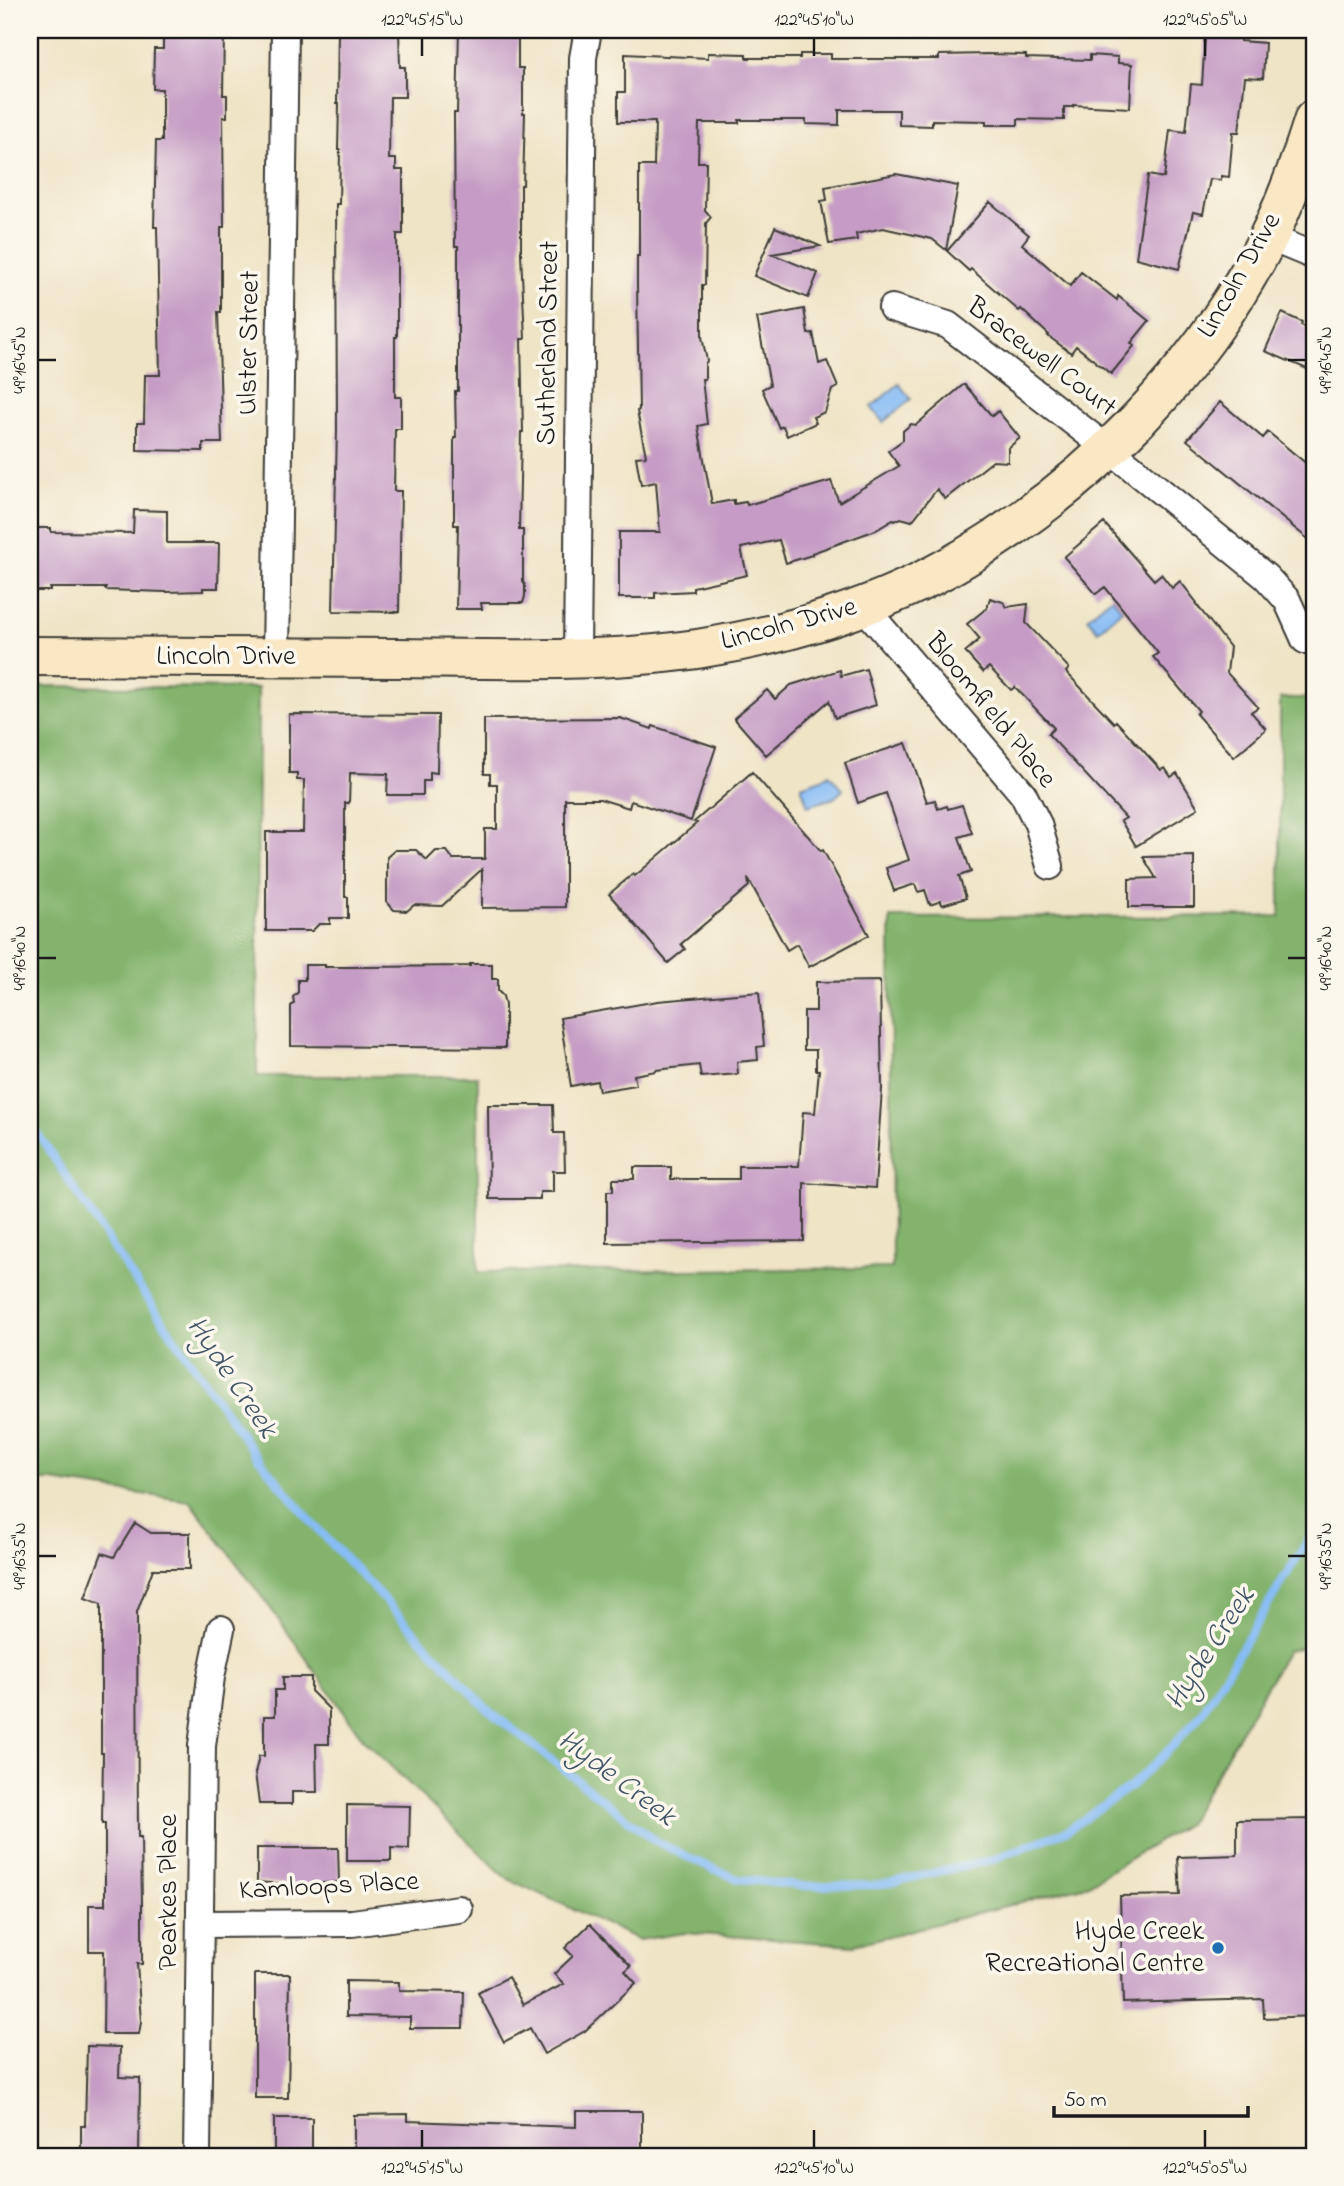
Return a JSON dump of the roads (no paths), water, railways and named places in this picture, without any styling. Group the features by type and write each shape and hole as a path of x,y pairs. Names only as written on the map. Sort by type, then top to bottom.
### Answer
{"street":[{"name":"Ulster Street","path":"276,657 285,30"},
{"name":"Sutherland Street","path":"577,657 583,58 588,30"},
{"name":"Lincoln Drive","path":"30,656 577,657 658,653 698,649 799,626 863,606 921,581 973,552 1034,510 1110,449 1152,407 1188,363 1231,302 1268,237 1299,164 1314,119"},
{"path":"1268,237 1314,256"},
{"name":"Bracewell Court","path":"892,308 948,325 1110,449 1266,577 1287,600 1306,640"},
{"name":"Bloomfield Place","path":"863,606 1023,794 1038,824 1050,866"},
{"name":"Pearkes Place","path":"197,2156 202,1746 211,1677 221,1629"},
{"name":"Kamloops Place","path":"201,1924 352,1923 459,1909"}],"water":[{"path":"899,384 911,399 883,422 871,407"},
{"path":"1112,597 1122,610 1098,631 1087,618"},
{"path":"829,774 843,790 834,798 808,806 801,786"}],"waterway":[{"name":"Hyde Creek","path":"30,1122 133,1278 254,1453 314,1525 488,1710 654,1840 738,1879 803,1886 879,1885 991,1860 1068,1830 1130,1787 1169,1750 1201,1714 1314,1530"}],"place":[{"name":"Hyde Creek Recreational Centre","path":"1218,1948"}]}
